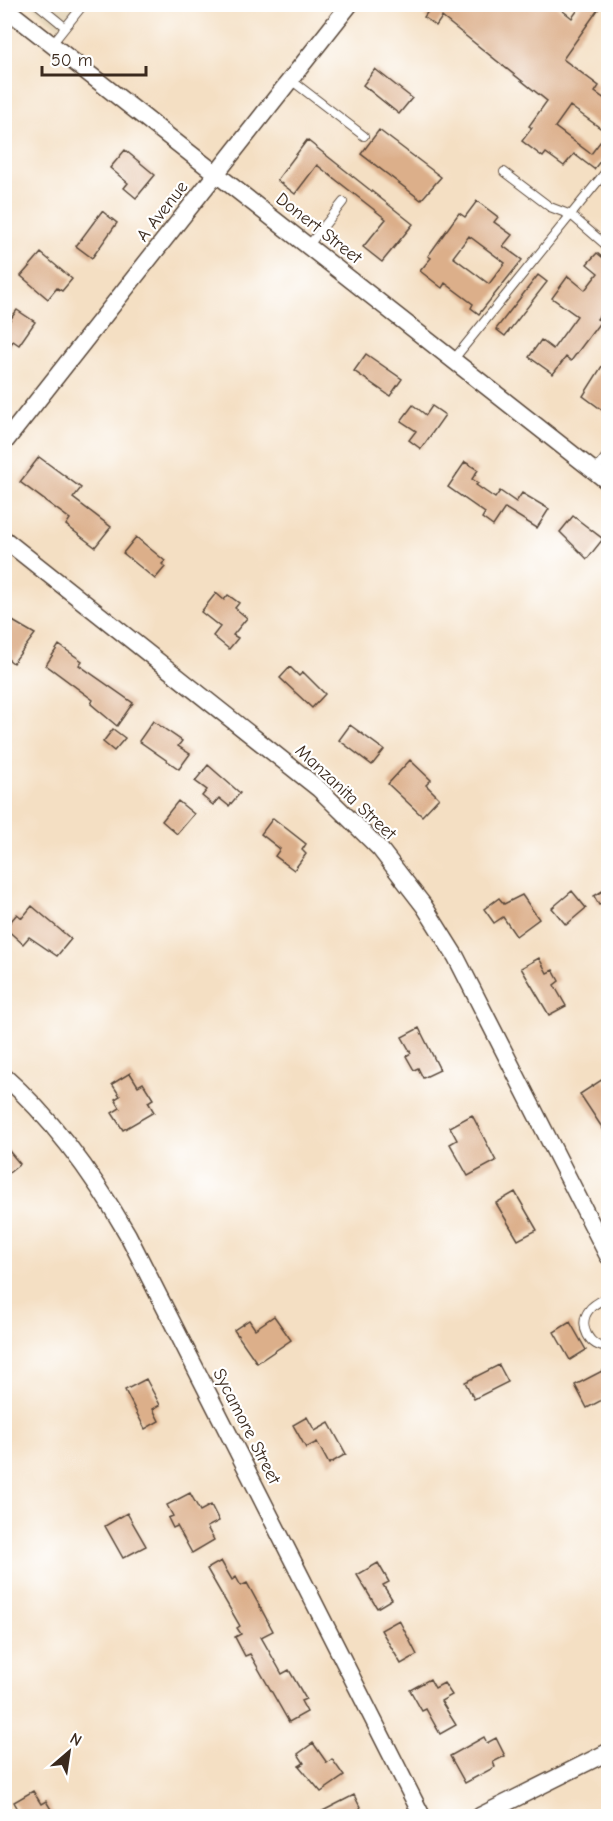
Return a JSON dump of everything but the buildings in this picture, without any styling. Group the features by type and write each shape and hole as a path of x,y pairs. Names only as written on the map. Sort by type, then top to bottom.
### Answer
{"street":[{"name":"A Avenue","path":"4,443 350,4"},
{"name":"Donert Street","path":"4,7 309,244 609,482"},
{"name":"Manzanita Street","path":"4,539 319,789 380,849 424,906 456,957 609,1256"},
{"name":"Sycamore Street","path":"4,1076 66,1142 98,1185 128,1235 422,1816"},
{"path":"480,1816 609,1752"}],"lane":[{"path":"37,4 66,27"},
{"path":"52,44 84,4"},
{"path":"291,80 364,136"},
{"path":"454,359 609,168"},
{"path":"504,172 550,207 571,215 609,246"},
{"path":"309,244 343,202"},
{"path":"595,471 609,453"},
{"path":"609,1297 588,1311 584,1322 585,1332 593,1342 609,1347"}],"shaded area":[{"path":"30,5 77,5 59,28"}],"railway":[{"path":"593,1816 608,1809"}]}
